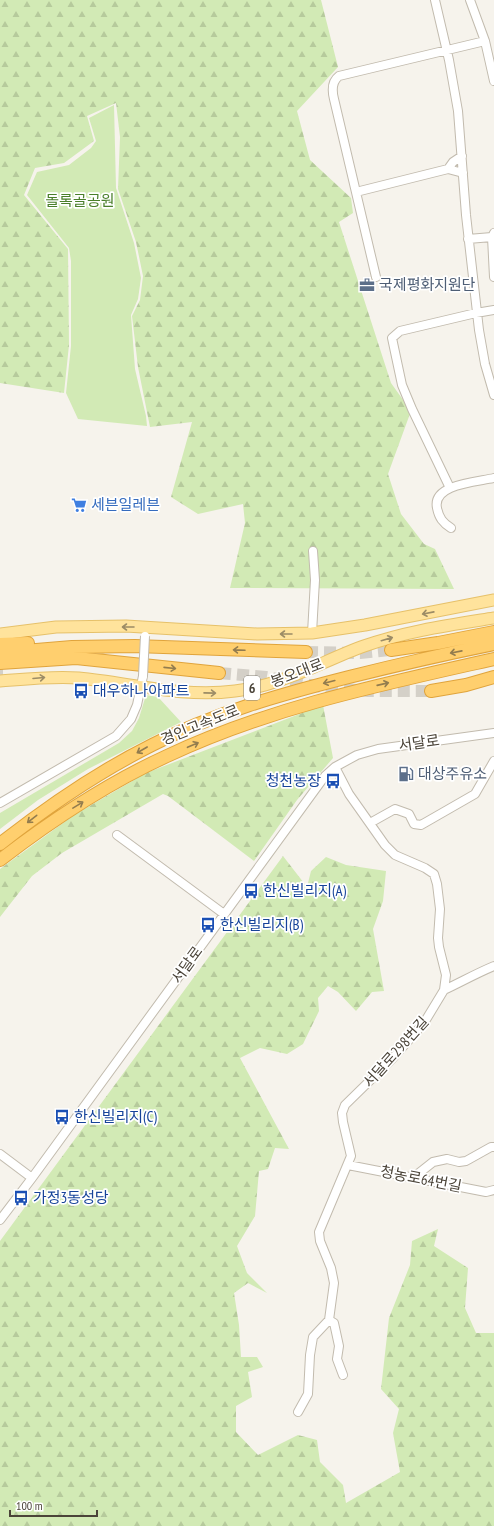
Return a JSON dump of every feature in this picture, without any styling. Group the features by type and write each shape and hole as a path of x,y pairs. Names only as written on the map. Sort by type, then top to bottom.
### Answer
{"highway":[{"path":"391,650 494,632"},
{"path":"0,644 76,641 136,642 200,645 210,649"},
{"name":"경인고속도로","path":"0,844 38,815 100,774 152,745 204,722 250,705 301,689 494,644"},
{"name":"봉오대로","path":"0,653 72,647 135,646 306,652"},
{"path":"1,671 76,658 130,662 164,668 219,673"},
{"name":"경인고속도로","path":"0,860 70,810 125,777 166,756 208,738 261,719 360,689 494,658"},
{"path":"431,691 494,678"}],"main road":[{"name":"봉오대로","path":"0,634 56,627 145,631 312,634 494,600"},
{"name":"봉오대로","path":"1,671 47,677 78,678 171,691 215,693 237,691 261,686 290,676 362,646 389,638 430,628 494,618"}],"street":[{"path":"435,0 447,50 458,111 468,239 476,313 485,364 494,395"},
{"path":"470,0 485,41 494,80"},
{"path":"376,276 334,99 332,89 335,81 339,76 485,41"},
{"path":"448,169 453,162 462,156"},
{"path":"356,192 448,169 463,173"},
{"path":"468,239 493,235 494,277"},
{"path":"450,488 402,385 392,338 400,331 494,310"},
{"path":"451,528 439,517 436,503 440,494 450,488 494,478"},
{"path":"312,634 315,580 313,551"},
{"path":"0,803 116,736 132,719 137,706 143,676 145,631"},
{"name":"서달로","path":"0,1220 325,776 335,767 357,755 378,749 494,733"},
{"path":"370,823 395,809 409,814 414,824 421,825 475,794 494,761"},
{"name":"서달로298번길","path":"329,1320 334,1283 331,1268 320,1241 319,1232 351,1156 342,1114 345,1105 392,1059 424,1023 444,990 446,975 438,938 440,909 437,884 434,874 425,868 395,855 385,845 349,794 335,767"},
{"path":"117,835 224,914"},
{"path":"444,990 464,981 478,972 494,966"},
{"path":"414,1177 434,1162 447,1160 459,1162 466,1161 491,1147 494,1147"},
{"path":"0,1154 32,1178"},
{"name":"청농로64번길","path":"348,1165 486,1192 494,1190"},
{"path":"298,1412 308,1394 310,1355 313,1337 329,1320 334,1323 339,1346 337,1359 343,1374"}],"green space":[{"path":"0,0 321,0 338,67 297,111 310,160 351,198 353,213 339,222 391,383 411,411 388,474 401,514 424,544 435,549 454,589 230,588 245,523 243,504 198,514 171,497 192,422 150,427 138,367 132,316 140,300 143,276 136,242 118,189 120,137 116,103 87,116 94,141 64,163 35,168 24,195 68,249 69,345 64,393 0,383"},
{"name":"돌록골공원","path":"114,105 116,188 134,243 141,278 138,299 131,315 135,369 147,426 78,419 66,393 71,346 71,261 69,248 27,195 37,172 69,165 91,148 96,141 89,118"},
{"path":"146,695 158,697 181,722 88,769 38,800 0,829 0,813 119,743 132,731 139,718"},
{"path":"323,705 333,758 297,800 254,861 168,796 163,794 62,853 32,876 0,917 0,869 74,815 146,773"},
{"path":"283,856 307,887 311,871 326,857 346,865 386,871 383,901 373,929 384,991 372,992 356,1011 338,992 328,986 318,998 319,1011 303,1044 287,1054 260,1048 240,1058 289,1149 275,1148 268,1169 259,1171 255,1216 237,1246 247,1273 267,1293 248,1283 234,1293 239,1325 241,1357 257,1357 263,1367 248,1372 252,1397 236,1406 236,1432 258,1455 298,1435 317,1440 320,1462 343,1485 346,1503 400,1472 393,1433 399,1409 381,1389 389,1318 410,1265 412,1241 438,1229 434,1246 468,1268 465,1308 476,1333 494,1333 494,1526 0,1526 0,1241"}],"tunnel":[{"path":"306,652 360,653 391,650"},
{"path":"219,673 266,677 315,686 368,691 431,691"}],"place":[{"name":"국제평화지원단","path":"367,285"},
{"name":"세븐일레븐","path":"79,505"},
{"name":"대우하나아파트","path":"81,691"},
{"name":"대상주유소","path":"406,774"},
{"name":"청천농장","path":"333,781"},
{"name":"한신빌리지(A)","path":"251,891"},
{"name":"한신빌리지(B)","path":"208,925"},
{"name":"한신빌리지(C)","path":"62,1117"},
{"name":"가정3동성당","path":"21,1198"}]}
